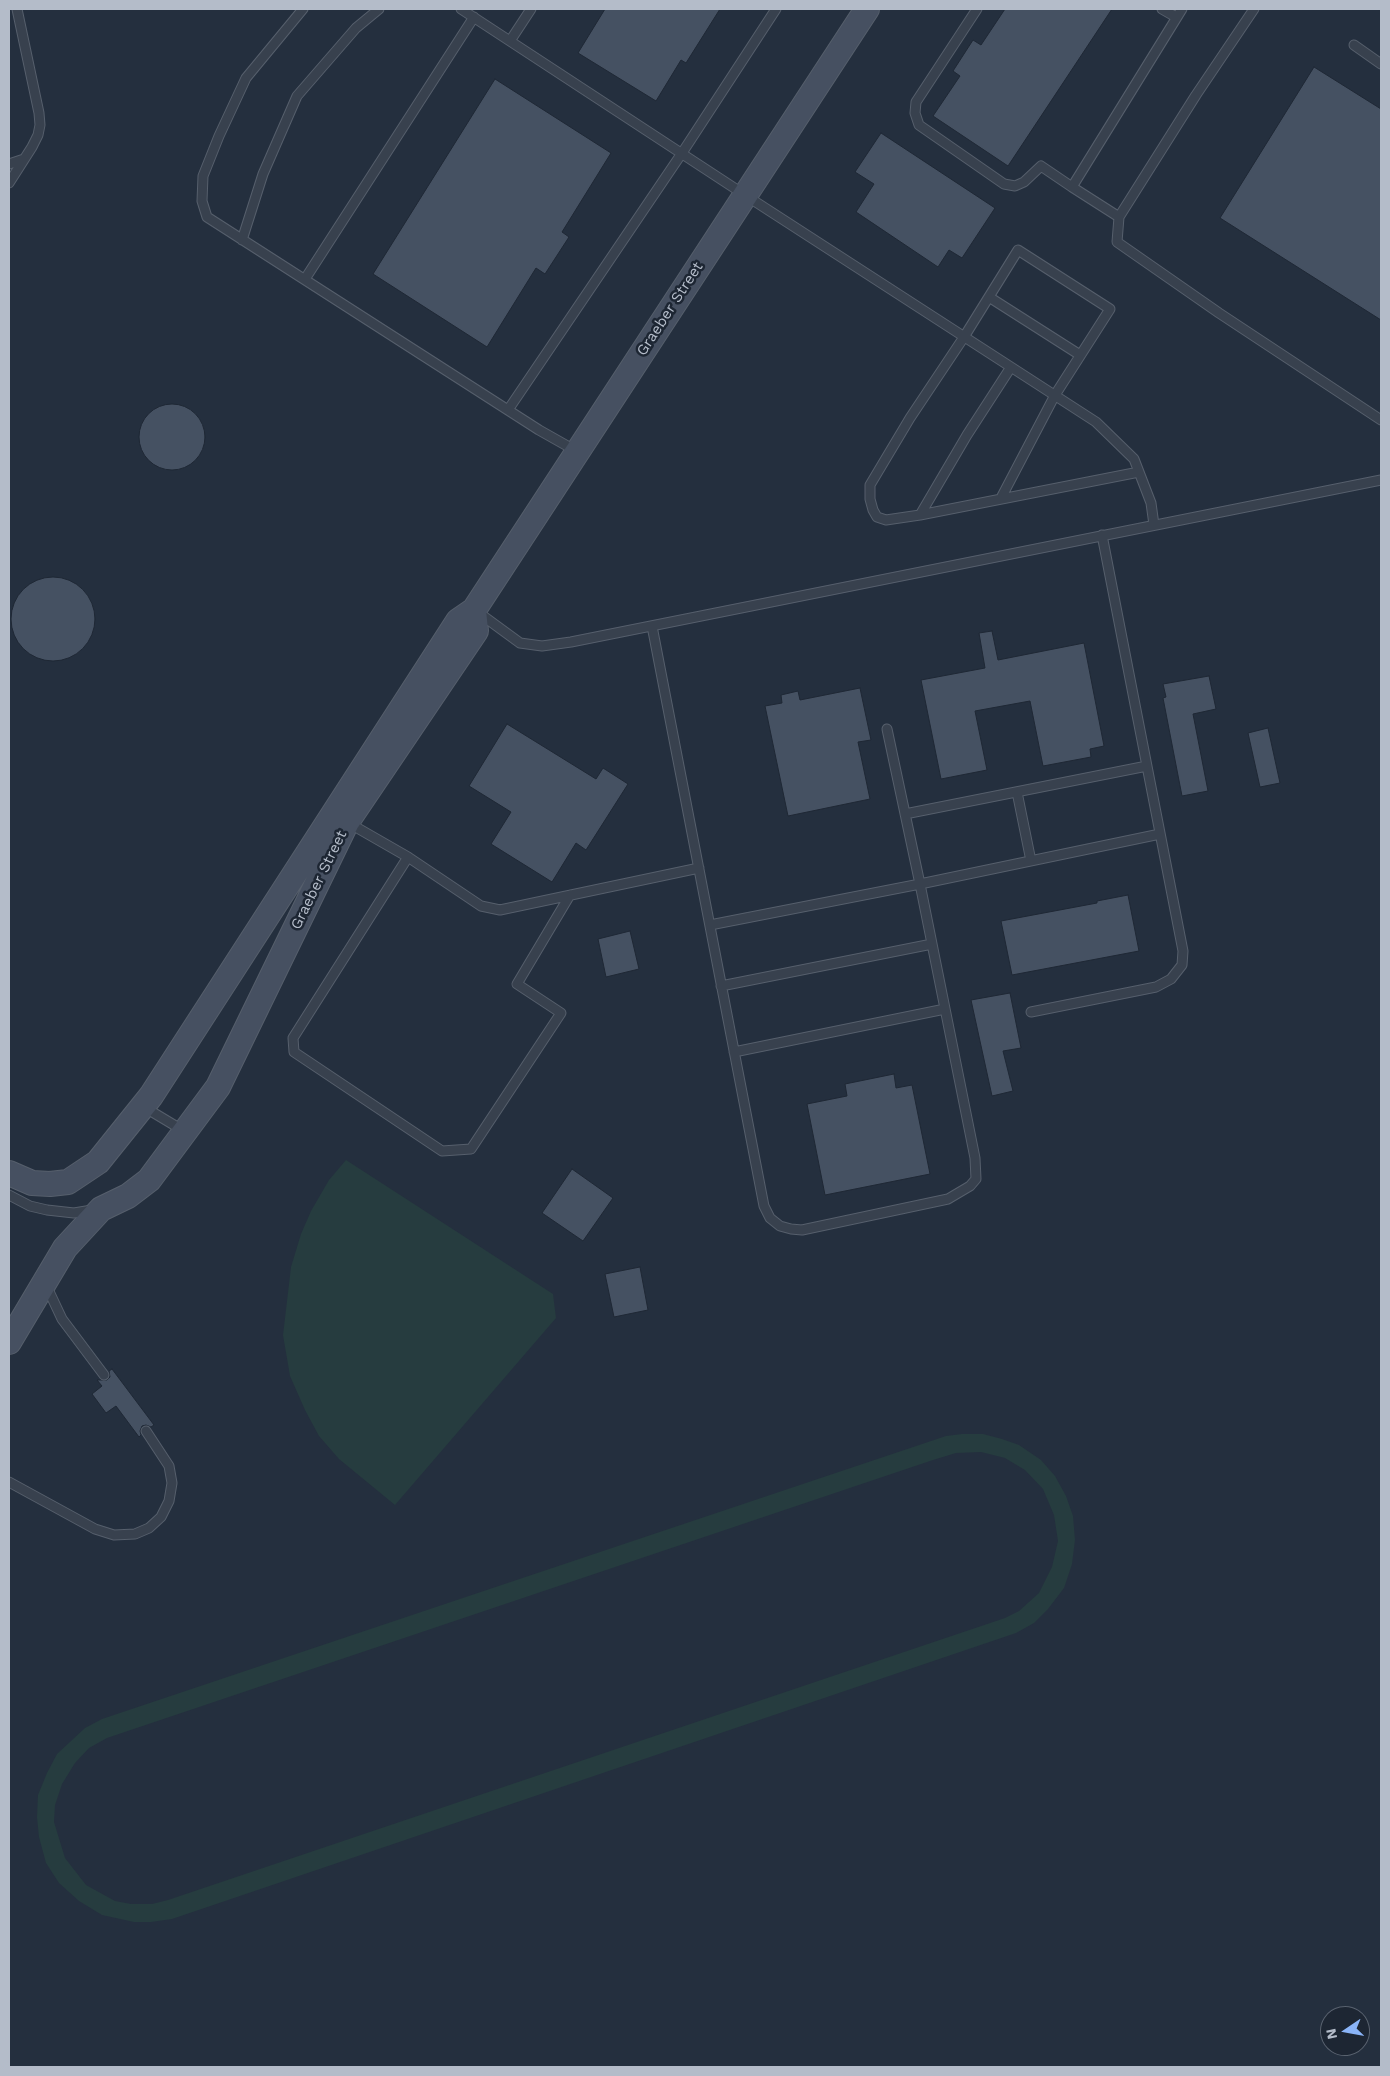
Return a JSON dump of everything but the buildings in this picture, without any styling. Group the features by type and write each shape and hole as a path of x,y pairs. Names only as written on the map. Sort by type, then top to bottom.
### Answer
{"street":[{"name":"Graeber Street","path":"9,1173 32,1183 68,1182 98,1162 151,1096 458,621 474,610 867,9"},
{"name":"Graeber Street","path":"101,1209 128,1196 150,1180 218,1087 347,822 476,631 474,610"},
{"path":"9,1342 65,1248 101,1209"}],"lane":[{"path":"9,183 38,135 39,113 17,9"},
{"path":"303,9 246,78 203,176 202,200 207,218 539,430 578,452"},
{"path":"242,240 263,174 297,96 356,28 379,9"},
{"path":"461,9 1096,422 1134,459 1151,503 1154,525"},
{"path":"510,41 531,9"},
{"path":"508,410 682,153 776,9"},
{"path":"977,9 916,102 915,113 919,125 1004,184 1015,186 1024,182 1041,166 1119,217"},
{"path":"1162,9 1176,18"},
{"path":"1072,187 1182,9"},
{"path":"1254,9 1196,95 1119,217 1117,242 1219,313 1381,420"},
{"path":"305,279 474,17"},
{"path":"1354,46 1381,64"},
{"path":"9,164 24,159"},
{"path":"1001,498 1054,395 1110,309 1018,250 964,337 910,418 870,485 870,500 877,517 886,520 920,515 1139,472"},
{"path":"989,297 1080,355"},
{"path":"920,515 967,435 1011,367"},
{"path":"474,610 520,643 542,646 572,642 1381,480"},
{"path":"1031,1012 1156,987 1171,979 1182,964 1183,951 1102,535"},
{"path":"652,626 764,1206 770,1218 780,1226 791,1229 811,1228 948,1199 970,1186 976,1179 975,1158 887,729"},
{"path":"905,814 1147,766"},
{"path":"1017,792 1031,861"},
{"path":"347,822 408,856 481,906 500,910 699,868"},
{"path":"710,925 1160,834"},
{"path":"408,856 293,1038 294,1052 442,1151 471,1148 561,1013 517,984 570,895"},
{"path":"722,986 932,944"},
{"path":"734,1052 945,1009"},
{"path":"142,1106 186,1132"},
{"path":"9,1194 30,1206 47,1210 74,1213 101,1209"},
{"path":"45,1282 62,1319 104,1375"},
{"path":"9,1482 95,1529 114,1536 135,1534 148,1528 161,1517 169,1501 172,1483 169,1466 146,1431"}],"green space":[{"path":"346,1160 553,1294 556,1318 395,1505 339,1459 319,1436 290,1376 283,1335 291,1267 301,1234 311,1211 329,1180"},
{"path":"983,1434 1019,1445 1041,1460 1055,1476 1066,1496 1073,1516 1075,1540 1072,1564 1064,1588 1048,1609 1034,1623 1016,1633 172,1919 134,1922 102,1915 79,1901 59,1883 46,1863 39,1837 37,1817 38,1795 57,1754 85,1728 102,1719 946,1436","holes":["981,1452 1005,1458 1025,1470 1043,1489 1054,1515 1058,1541 1052,1567 1039,1593 1019,1611 1005,1618 168,1900 152,1904 131,1904 115,1901 86,1885 65,1858 54,1822 55,1805 62,1784 75,1763 89,1748 107,1738 933,1460 956,1453"]}]}
